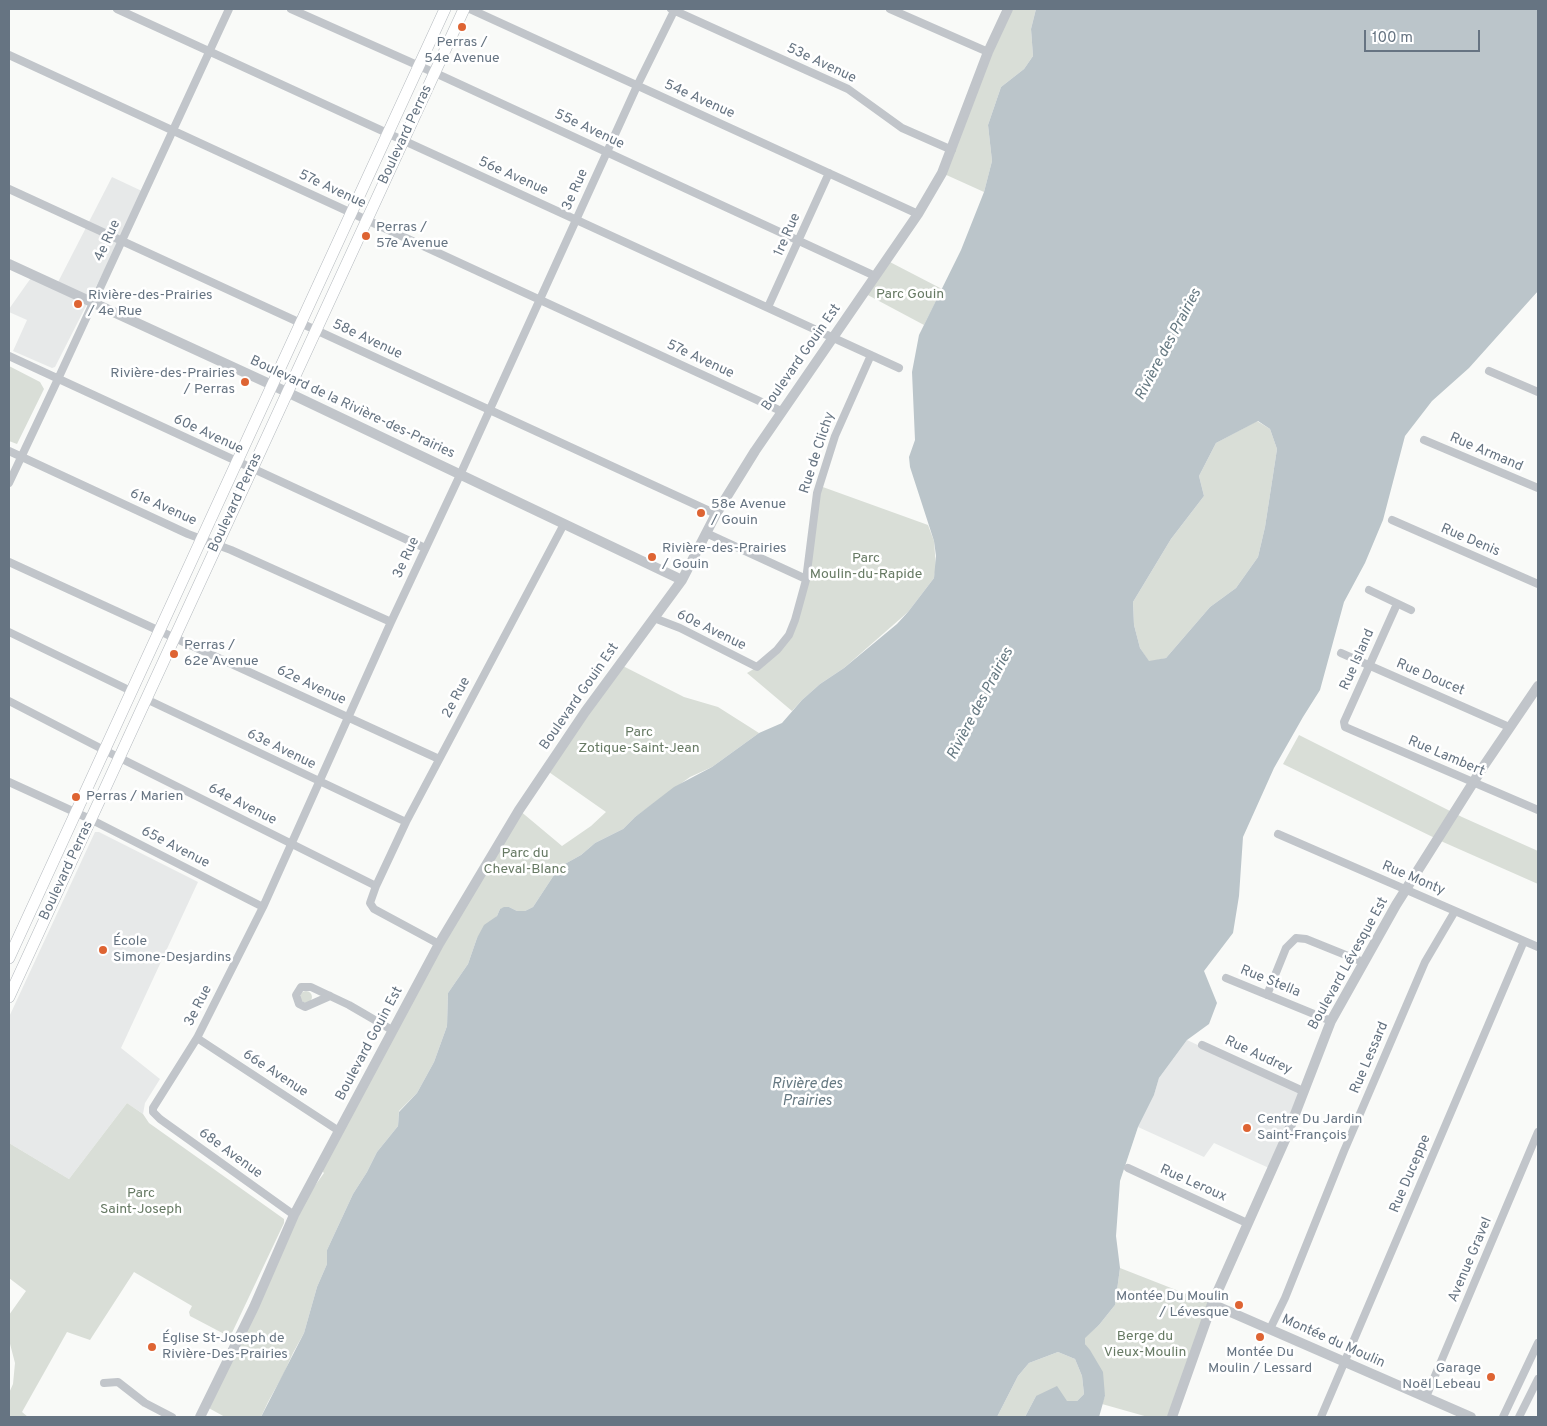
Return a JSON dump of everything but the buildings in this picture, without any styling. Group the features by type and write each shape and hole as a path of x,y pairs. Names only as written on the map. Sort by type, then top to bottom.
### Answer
{"main road":[{"name":"Boulevard Perras","path":"9,958 445,9"},
{"name":"Boulevard Perras","path":"9,997 464,9"}],"street":[{"name":"56e Avenue","path":"117,9 899,368"},
{"name":"4e Rue","path":"9,483 229,9"},
{"name":"55e Avenue","path":"291,9 875,276"},
{"name":"54e Avenue","path":"470,9 918,214"},
{"name":"3e Rue","path":"153,1112 155,1104 197,1038 262,907 673,9"},
{"name":"53e Avenue","path":"673,9 848,89 902,128 952,150"},
{"path":"890,9 988,52"},
{"name":"Boulevard Gouin Est","path":"200,1417 254,1307 294,1215 439,944 519,810 585,712 682,580 716,514 781,411 918,214 942,173 988,52 1008,9"},
{"name":"57e Avenue","path":"9,55 781,411"},
{"name":"1re Rue","path":"768,307 829,173"},
{"name":"58e Avenue","path":"9,188 716,514"},
{"name":"Boulevard de la Rivière-des-Prairies","path":"9,264 287,392 682,580"},
{"name":"Rue de Clichy","path":"757,668 789,636 795,620 806,579 817,493 835,436 871,355"},
{"name":"60e Avenue","path":"9,356 425,548"},
{"path":"1489,371 1538,392"},
{"name":"Rue Armand","path":"1424,440 1538,488"},
{"name":"61e Avenue","path":"9,451 201,539 231,550 391,622"},
{"name":"Rue Denis","path":"1392,520 1538,584"},
{"name":"2e Rue","path":"376,886 406,822 564,524"},
{"path":"706,533 806,579"},
{"name":"62e Avenue","path":"9,562 439,759"},
{"path":"1369,590 1411,610"},
{"name":"Rue Island","path":"1345,727 1344,722 1397,604"},
{"name":"60e Avenue","path":"654,618 680,628 757,668"},
{"path":"9,632 131,691"},
{"name":"Rue Doucet","path":"1341,652 1369,666 1509,726"},
{"name":"Boulevard Lévesque Est","path":"1172,1417 1212,1304 1285,1140 1331,1021 1363,962 1473,782 1509,726 1538,686"},
{"name":"63e Avenue","path":"146,699 406,822"},
{"name":"64e Avenue","path":"9,701 376,886"},
{"name":"Rue Lambert","path":"1345,727 1538,810"},
{"name":"65e Avenue","path":"9,782 66,810 75,812 262,907"},
{"name":"Rue Monty","path":"1278,834 1538,947"},
{"path":"376,886 370,903 374,909 439,944"},
{"name":"Rue Lessard","path":"1270,1329 1285,1298 1344,1151 1425,962 1455,910"},
{"path":"1267,995 1286,948 1296,938 1306,939 1363,962"},
{"name":"Rue Duceppe","path":"1321,1417 1524,941"},
{"name":"Rue Stella","path":"1226,978 1331,1021"},
{"path":"330,996 392,1030"},
{"name":"66e Avenue","path":"197,1038 339,1131"},
{"name":"Rue Audrey","path":"1202,1045 1303,1091"},
{"name":"68e Avenue","path":"153,1112 160,1119 294,1215"},
{"name":"Avenue Gravel","path":"1426,1398 1534,1152 1538,1132"},
{"name":"Rue Leroux","path":"1128,1168 1247,1223"},
{"name":"Montée du Moulin","path":"1212,1304 1471,1417"},
{"path":"1502,1417 1538,1343"},
{"path":"1519,1417 1538,1378"},
{"path":"104,1383 118,1382 145,1403 172,1417"}],"shaded area":[{"path":"112,177 144,192 55,367 52,368 13,351 27,320 9,312 9,309 33,275 56,286"},
{"name":"École Simone-Desjardins","path":"95,832 99,832 198,882 121,1048 160,1079 145,1103 143,1114 127,1103 69,1179 9,1143 9,1017"},
{"path":"1187,1040 1299,1092 1269,1168 1214,1143 1204,1157 1138,1127 1154,1095 1159,1078"}],"green space":[{"path":"1007,9 1036,9 1031,29 1033,56 1024,69 1001,87 988,125 992,161 984,192 942,173"},
{"name":"Parc Gouin","path":"886,260 942,289 924,325 864,293"},
{"path":"9,366 40,382 44,389 17,444 9,441"},
{"path":"1257,421 1270,429 1277,449 1265,527 1258,557 1236,588 1210,607 1166,658 1149,662 1140,648 1134,625 1133,602 1171,539 1204,496 1199,476 1216,443"},
{"name":"Parc Moulin-du-Rapide","path":"820,486 928,525 934,541 936,567 934,578 908,612 844,668 820,684 792,711 747,673 777,650 795,620"},
{"path":"619,664 684,697 718,707 759,733 712,767 690,777 635,817 623,829 595,843 581,855 563,865 554,875 533,907 525,911 517,911 509,907 500,909 497,916 477,938 468,964 448,993 447,1026 434,1062 417,1093 399,1111 398,1126 377,1152 353,1194 327,1250 327,1264 317,1287 304,1333 261,1417 225,1417 205,1406 294,1215 324,1173 322,1171 339,1131 519,810 562,846 591,826 606,812 546,770"},
{"path":"1299,735 1462,817 1538,851 1538,884 1443,842 1283,764"},
{"path":"306,991 312,997 306,1003 300,997"},
{"name":"Parc Saint-Joseph","path":"127,1103 143,1114 149,1123 284,1219 284,1223 230,1337 190,1316 189,1312 192,1306 134,1272 90,1340 67,1332 22,1412 28,1417 9,1417 9,1393 13,1384 15,1363 9,1340 9,1315 26,1291 9,1278 9,1143 69,1179"},
{"name":"Berge du Vieux-Moulin","path":"1120,1268 1212,1304 1172,1417 1148,1417 1102,1404 1105,1396 1085,1344 1085,1337 1099,1325 1115,1305"},
{"path":"1058,1352 1075,1359 1082,1376 1084,1394 1077,1401 1036,1396 1025,1417 997,1417 1018,1376 1029,1363"}],"water":[{"name":"Rivière des Prairies","path":"1036,9 1538,9 1538,291 1469,368 1432,401 1405,436 1383,520 1365,563 1344,602 1320,690 1274,768 1243,837 1239,896 1233,933 1204,971 1217,1003 1209,1024 1187,1040 1159,1078 1154,1095 1138,1127 1120,1181 1116,1236 1120,1268 1115,1305 1099,1325 1085,1338 1085,1344 1103,1372 1105,1396 1099,1417 1025,1417 1036,1396 1057,1386 1067,1401 1077,1401 1084,1394 1082,1376 1075,1359 1058,1352 1029,1363 1018,1376 997,1417 261,1417 304,1333 317,1287 327,1264 327,1250 353,1194 377,1152 398,1126 399,1112 417,1093 434,1062 447,1026 448,993 468,964 477,938 484,925 497,916 500,909 504,907 525,911 533,907 554,875 563,865 581,855 595,843 623,829 635,817 674,787 712,767 759,733 782,723 802,700 820,684 844,668 897,624 934,578 936,556 934,541 910,467 909,457 915,440 912,372 919,335 961,250 984,192 992,161 988,125 1001,87 1024,69 1033,56 1031,29","holes":["1258,421 1270,429 1277,449 1265,527 1258,557 1236,588 1210,607 1166,658 1149,661 1140,648 1134,625 1133,602 1171,539 1204,496 1199,476 1216,443"]}],"place":[{"name":"Perras / 54e Avenue","path":"462,27"},
{"name":"Perras / 57e Avenue","path":"366,236"},
{"name":"Rivière-des-Prairies / 4e Rue","path":"78,304"},
{"name":"Rivière-des-Prairies / Perras","path":"245,382"},
{"name":"58e Avenue / Gouin","path":"701,513"},
{"name":"Rivière-des-Prairies / Gouin","path":"652,557"},
{"name":"Perras / 62e Avenue","path":"174,654"},
{"name":"Perras / Marien","path":"76,797"},
{"name":"École Simone-Desjardins","path":"103,950"},
{"name":"Centre Du Jardin Saint-François","path":"1247,1128"},
{"name":"Montée Du Moulin / Lévesque","path":"1239,1305"},
{"name":"Montée Du Moulin / Lessard","path":"1260,1337"},
{"name":"Église St-Joseph de Rivière-Des-Prairies","path":"152,1347"},
{"name":"Garage Noël Lebeau","path":"1491,1377"}],"park label":[{"name":"Parc Zotique-Saint-Jean","path":"639,742"},
{"name":"Parc du Cheval-Blanc","path":"525,862"}]}
